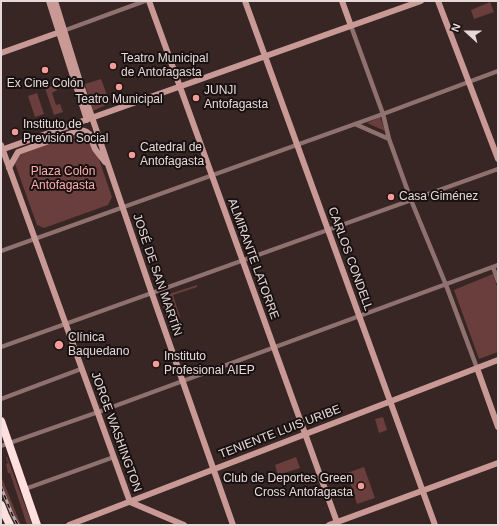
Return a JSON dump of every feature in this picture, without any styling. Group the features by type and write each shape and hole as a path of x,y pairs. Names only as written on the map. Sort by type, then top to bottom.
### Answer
{"highway":[{"path":"1,421 5,444 25,489 37,525"},
{"path":"1,505 10,525"}],"street":[{"path":"49,1 63,31"},
{"path":"55,1 63,31"},
{"path":"1,53 145,1"},
{"name":"ALMIRANTE LATORRE","path":"149,1 337,524"},
{"name":"CARLOS CONDELL","path":"245,1 435,525"},
{"path":"342,1 383,114 389,139 411,200 446,285 498,427"},
{"path":"2,148 90,119 421,1"},
{"path":"438,1 498,159"},
{"name":"JOSÉ DE SAN MARTÍN","path":"63,31 90,119 109,166 233,525"},
{"path":"1,251 212,176 498,71"},
{"path":"355,124 389,139"},
{"path":"9,168 18,152 80,130 86,131 90,135 95,148 109,166"},
{"name":"JORGE WASHINGTON","path":"2,148 130,502"},
{"path":"1,348 498,169"},
{"path":"5,444 97,412 495,266 498,281"},
{"name":"TENIENTE LUIS URIBE","path":"69,525 498,360"},
{"path":"1,399 81,369"},
{"path":"25,489 114,457"},
{"path":"329,525 337,524 498,463"},
{"path":"130,502 184,525"}],"green space":[{"path":"490,2 494,12 474,19 471,10"},
{"path":"101,79 110,103 93,111 85,84"},
{"path":"56,85 57,90 52,93 56,105 60,104 63,112 54,115 45,88"},
{"path":"37,93 44,114 35,117 28,96"},
{"path":"380,117 385,131 367,123"},
{"name":"Plaza Colón Antofagasta","path":"86,131 95,148 112,197 108,205 44,228 37,225 14,161 18,152"},
{"path":"493,274 498,289 498,352 479,359 454,290"},
{"path":"197,285 197,287 173,295 180,317 173,320 175,328 171,330 160,297"},
{"path":"383,417 387,430 379,433 375,419"},
{"path":"6,457 32,524 27,525 10,473 8,473 6,464 8,463"},
{"path":"296,457 300,468 278,475 275,465"},
{"name":"Club de Deportes Green Cross Antofagasta","path":"364,467 375,498 357,504 347,473"},
{"path":"1,476 21,525 19,525 7,501 1,482"}],"railway":[{"path":"1,487 18,525"}],"place":[{"name":"Teatro Municipal de Antofagasta","path":"113,66"},
{"name":"Ex Cine Colón","path":"45,70"},
{"name":"Teatro Municipal","path":"119,87"},
{"name":"JUNJI Antofagasta","path":"196,98"},
{"name":"Instituto de Previsión Social","path":"15,132"},
{"name":"Catedral de Antofagasta","path":"132,155"},
{"name":"Casa Giménez","path":"391,197"},
{"name":"Clínica Baquedano","path":"59,345"},
{"name":"Instituto Profesional AIEP","path":"156,364"},
{"name":"Club de Deportes Green Cross Antofagasta","path":"361,486"}]}
